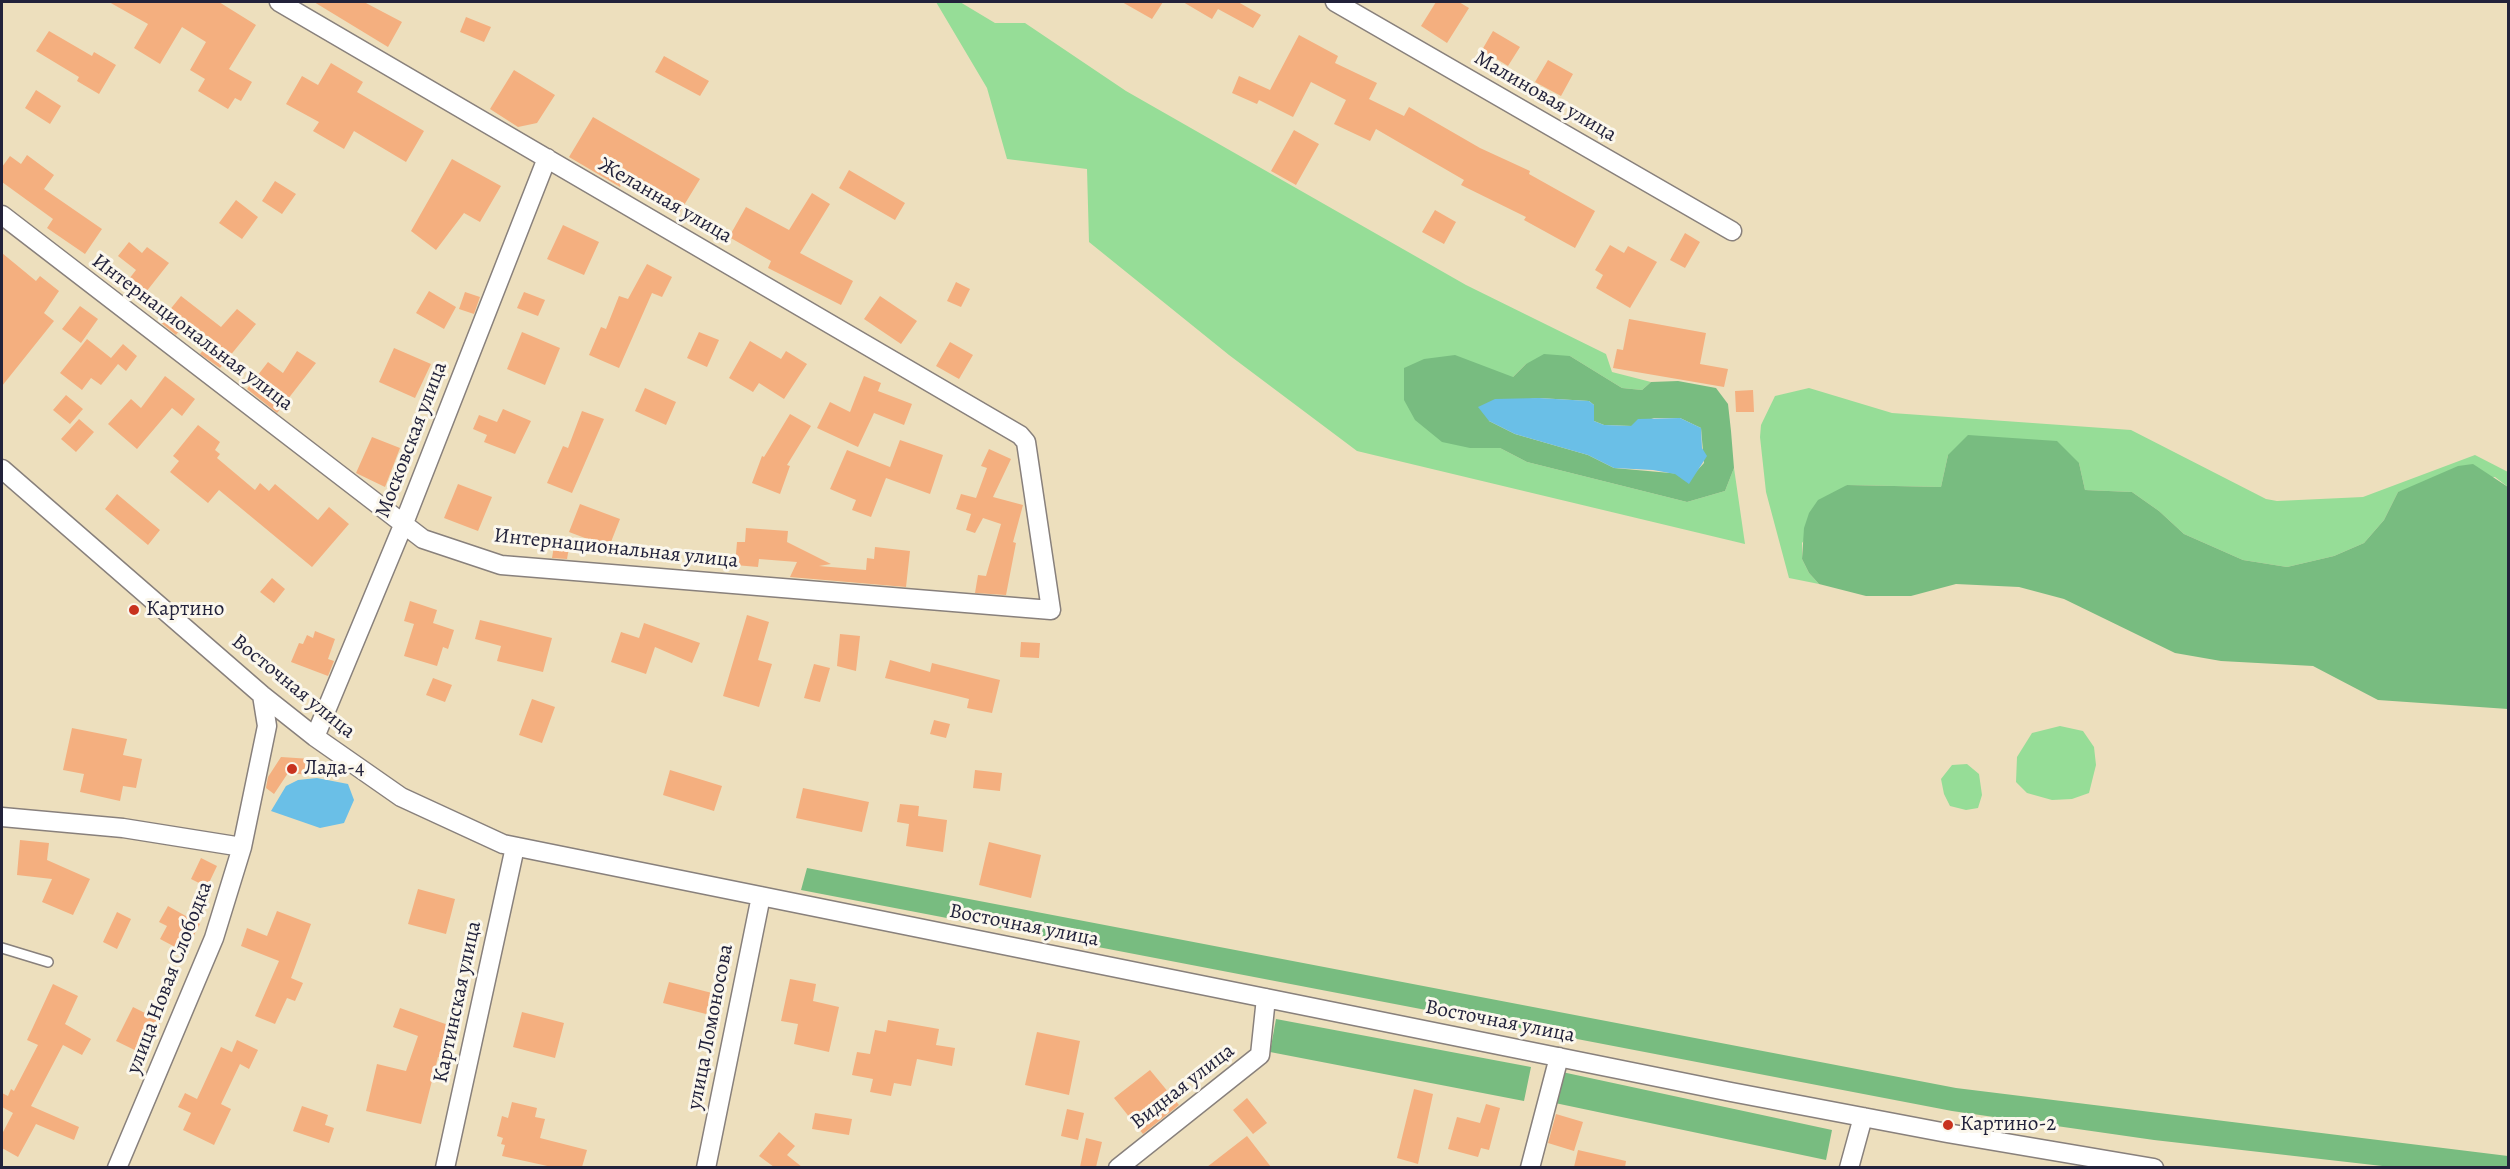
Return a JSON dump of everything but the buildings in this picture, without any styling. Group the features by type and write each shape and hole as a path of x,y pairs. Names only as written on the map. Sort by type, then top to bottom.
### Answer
{"street":[{"name":"Желанная улица","path":"279,2 1020,435 1026,442 1051,610"},
{"name":"Малиновая улица","path":"1335,2 1732,231"},
{"name":"Московская улица","path":"315,737 404,523 547,158"},
{"name":"Интернациональная улица","path":"2,215 423,539 501,565 1051,610"},
{"name":"Восточная улица","path":"2,469 262,695 315,737 401,797 503,844 1863,1117 2154,1167"},
{"name":"улица Новая Слободка","path":"117,1167 214,938 242,847 267,726 262,695"},
{"path":"2,817 123,828 242,847"},
{"name":"Картинская улица","path":"445,1167 515,847"},
{"name":"улица Ломоносова","path":"706,1167 761,896"},
{"name":"Видная улица","path":"1118,1167 1260,1055 1266,998"},
{"path":"1530,1167 1559,1057"},
{"path":"1849,1167 1863,1117"}],"lane":[{"path":"2,948 48,962"}],"green space":[{"path":"936,2 960,2 995,23 1025,23 1126,91 1466,285 1606,354 1612,372 1651,382 1642,390 1622,388 1570,356 1526,364 1513,377 1470,448 1500,448 1527,462 1687,502 1725,491 1734,468 1745,544 1357,451 1229,355 1089,242 1087,169 1007,159 987,88"},
{"path":"1544,354 1570,356 1622,388 1642,390 1651,382 1678,381 1716,388 1728,404 1731,431 1734,468 1725,491 1687,502 1527,462 1500,448 1470,448 1442,442 1415,420 1404,400 1404,368 1424,359 1455,355 1513,377 1526,364","holes":["1539,398 1589,401 1594,405 1594,421 1604,425 1632,426 1654,418 1680,418 1701,428 1704,463 1693,475 1614,468 1588,455 1515,434 1489,421 1520,400"]},
{"path":"1809,388 1892,413 2131,430 2266,499 2277,501 2363,497 2475,455 2508,472 2508,487 2495,477 2398,492 2384,520 2364,543 2334,556 2287,567 2243,560 2184,534 2159,511 2132,492 2085,490 2079,463 1948,455 1941,487 1847,485 1802,543 1802,559 1809,573 1819,584 1789,578 1766,492 1760,437 1761,425 1775,396"},
{"path":"1968,435 2057,441 2079,463 2085,490 2132,492 2159,511 2184,534 2243,560 2287,567 2334,556 2364,543 2384,520 2398,492 2458,466 2473,464 2508,487 2508,709 2378,700 2313,666 2221,661 2175,653 2064,599 2019,587 1956,584 1911,596 1866,596 1819,584 1809,573 1802,559 1804,528 1809,513 1818,500 1847,485 1941,487 1948,455"},
{"path":"2060,726 2083,731 2094,747 2096,765 2089,793 2072,799 2052,800 2027,793 2016,782 2017,757 2032,733"},
{"path":"1967,764 1979,774 1982,795 1978,808 1966,810 1950,806 1944,794 1941,779 1952,765"},
{"path":"807,868 1956,1088 2508,1156 2508,1167 2391,1167 2154,1140 1952,1111 801,890"},
{"path":"1276,1019 1531,1067 1524,1101 1270,1052"},
{"path":"1562,1072 1832,1130 1826,1160 1555,1103"}],"water":[{"path":"1539,398 1589,401 1594,405 1594,421 1604,425 1631,426 1638,419 1680,418 1701,428 1702,448 1707,456 1689,484 1675,474 1653,470 1614,468 1588,455 1515,434 1489,421 1478,407 1495,399"},
{"path":"317,778 348,784 354,800 344,823 320,828 271,811 286,786 298,780"}],"place":[{"name":"Картино","path":"134,610"},
{"name":"Лада-4","path":"292,769"},
{"name":"Картино-2","path":"1948,1125"}]}
